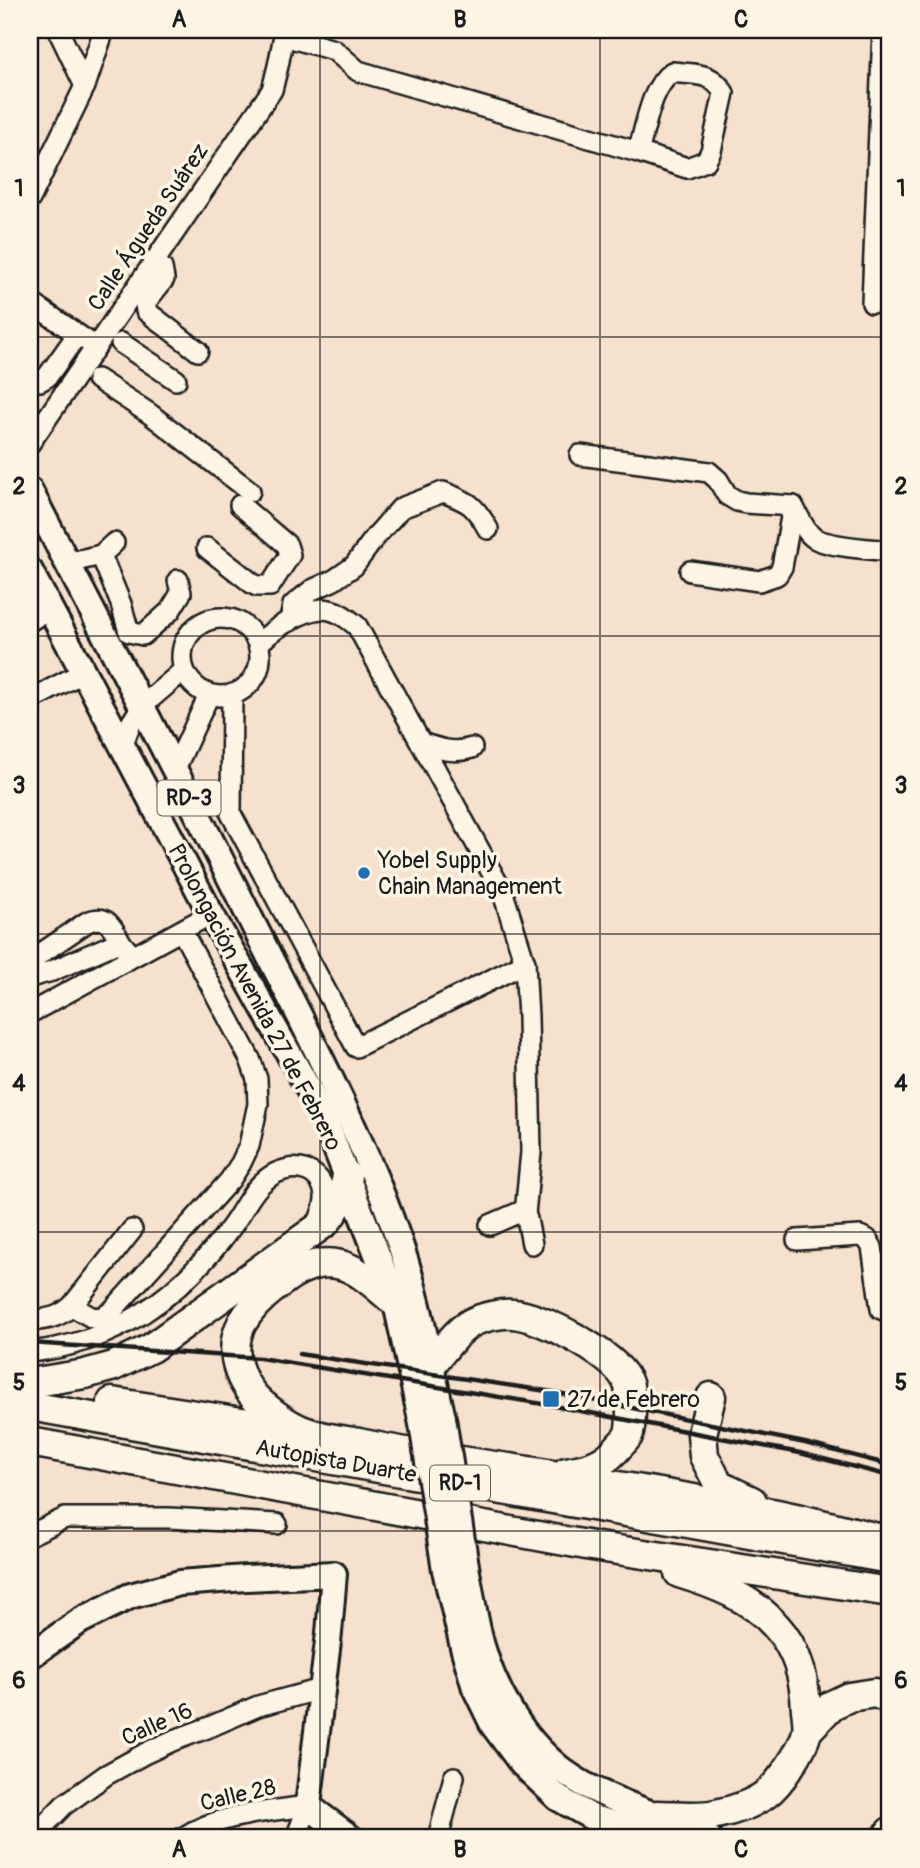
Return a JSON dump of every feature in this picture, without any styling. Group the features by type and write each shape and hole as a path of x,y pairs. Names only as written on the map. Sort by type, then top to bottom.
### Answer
{"highway":[{"path":"30,1383 114,1366 150,1348 326,1222 337,1209 344,1194 347,1175"},
{"path":"306,1432 275,1415 259,1401 237,1367 235,1347 241,1325 256,1303 301,1269 326,1263 340,1264 352,1269 397,1304"},
{"path":"431,1365 471,1323 512,1314 542,1321 590,1347 614,1364 626,1379 631,1396 628,1437 602,1463 586,1469 549,1474"},
{"path":"30,1389 306,1432 393,1451 549,1474 779,1515 890,1541"},
{"path":"711,1396 702,1434 704,1456 712,1474 719,1485 779,1515"},
{"name":"Autopista Duarte","path":"30,1406 890,1559"},
{"name":"Autopista Duarte","path":"30,1443 592,1546 890,1592"},
{"path":"592,1546 715,1584 735,1594 776,1626 790,1644 800,1664 806,1695 807,1731 800,1750 784,1774 766,1794 733,1809 662,1826"},
{"path":"807,1731 832,1704 849,1697 875,1693 890,1699"},
{"path":"886,1838 890,1832"}],"main road":[{"name":"Prolongación Avenida 27 de Febrero","path":"30,491 175,769 344,1106 370,1165 415,1290 431,1365 427,1396"},
{"name":"Prolongación Avenida 27 de Febrero","path":"30,571 39,614 84,672 211,914 323,1114 397,1304 427,1396 460,1573 463,1647 475,1688 493,1725 522,1764 558,1798 593,1818 662,1826 709,1838"},
{"path":"231,947 257,932"},
{"path":"30,1656 80,1621 130,1596 180,1583 334,1574 308,1806 351,1838"}],"street":[{"path":"58,30 85,86"},
{"path":"30,199 85,86 104,30"},
{"path":"872,303 883,30"},
{"path":"284,33 334,50 358,71 687,168 706,161 711,150 724,93 718,84 711,77 672,72 664,78 656,90 638,152"},
{"name":"Calle Águeda Suárez","path":"30,443 272,90 284,33"},
{"path":"154,261 162,268 163,279 145,303 146,311 198,351"},
{"path":"30,302 96,347"},
{"path":"30,377 40,381 47,377 76,335"},
{"path":"121,343 176,380"},
{"path":"97,379 150,414 245,498 288,545 290,555 271,586 257,586 207,548"},
{"path":"580,455 709,472 718,480 727,495 737,501 793,506"},
{"path":"290,621 293,605 312,590 334,580 354,566 401,508 443,492 468,502 480,514 488,529"},
{"path":"793,506 814,538 827,543 890,551"},
{"path":"690,571 759,581 777,575 782,567 793,506"},
{"path":"66,562 107,549 129,632 143,635 170,611 181,593 178,580"},
{"path":"259,643 273,630 322,609 341,614 357,626 503,893 525,962 531,1153 525,1214 532,1244"},
{"path":"226,617 240,621 252,630 259,643 261,655 254,680 232,695 209,695 194,685 184,670 183,648 189,634 199,624 212,618 226,617"},
{"path":"122,747 130,725 142,706 184,670"},
{"path":"30,700 84,672"},
{"path":"175,769 209,695"},
{"path":"232,695 231,814 356,1047 525,962"},
{"path":"421,743 452,751 472,748"},
{"path":"30,1013 128,951 182,931 211,914"},
{"path":"30,961 96,918 108,922 128,951"},
{"path":"72,1306 93,1318 111,1312 230,1180 249,1146 258,1104 257,1080 250,1059 182,931"},
{"path":"30,977 52,971 114,944 128,951"},
{"path":"30,1352 58,1349 94,1338 141,1315 186,1281 230,1229 259,1186 276,1173 293,1168 309,1170 319,1180 325,1195 315,1230"},
{"path":"490,1225 520,1212 525,1214"},
{"path":"30,1321 62,1315 132,1230"},
{"path":"797,1240 860,1236 867,1239 872,1247 881,1308 890,1309"},
{"path":"30,1535 65,1518 169,1518 277,1524"},
{"name":"Calle 16","path":"32,1838 64,1805 106,1775 146,1753 258,1706 321,1689"},
{"path":"438,1838 454,1777"},
{"path":"296,1838 308,1806"},
{"name":"Calle 28","path":"181,1838 218,1821 308,1806"}],"railway":[{"path":"30,1343 260,1358 549,1405 800,1453 890,1476"},
{"path":"299,1354 553,1392 805,1443 890,1465"}],"place":[{"name":"Yobel Supply Chain Management","path":"364,873"},
{"name":"27 de Febrero","path":"551,1399"}]}
